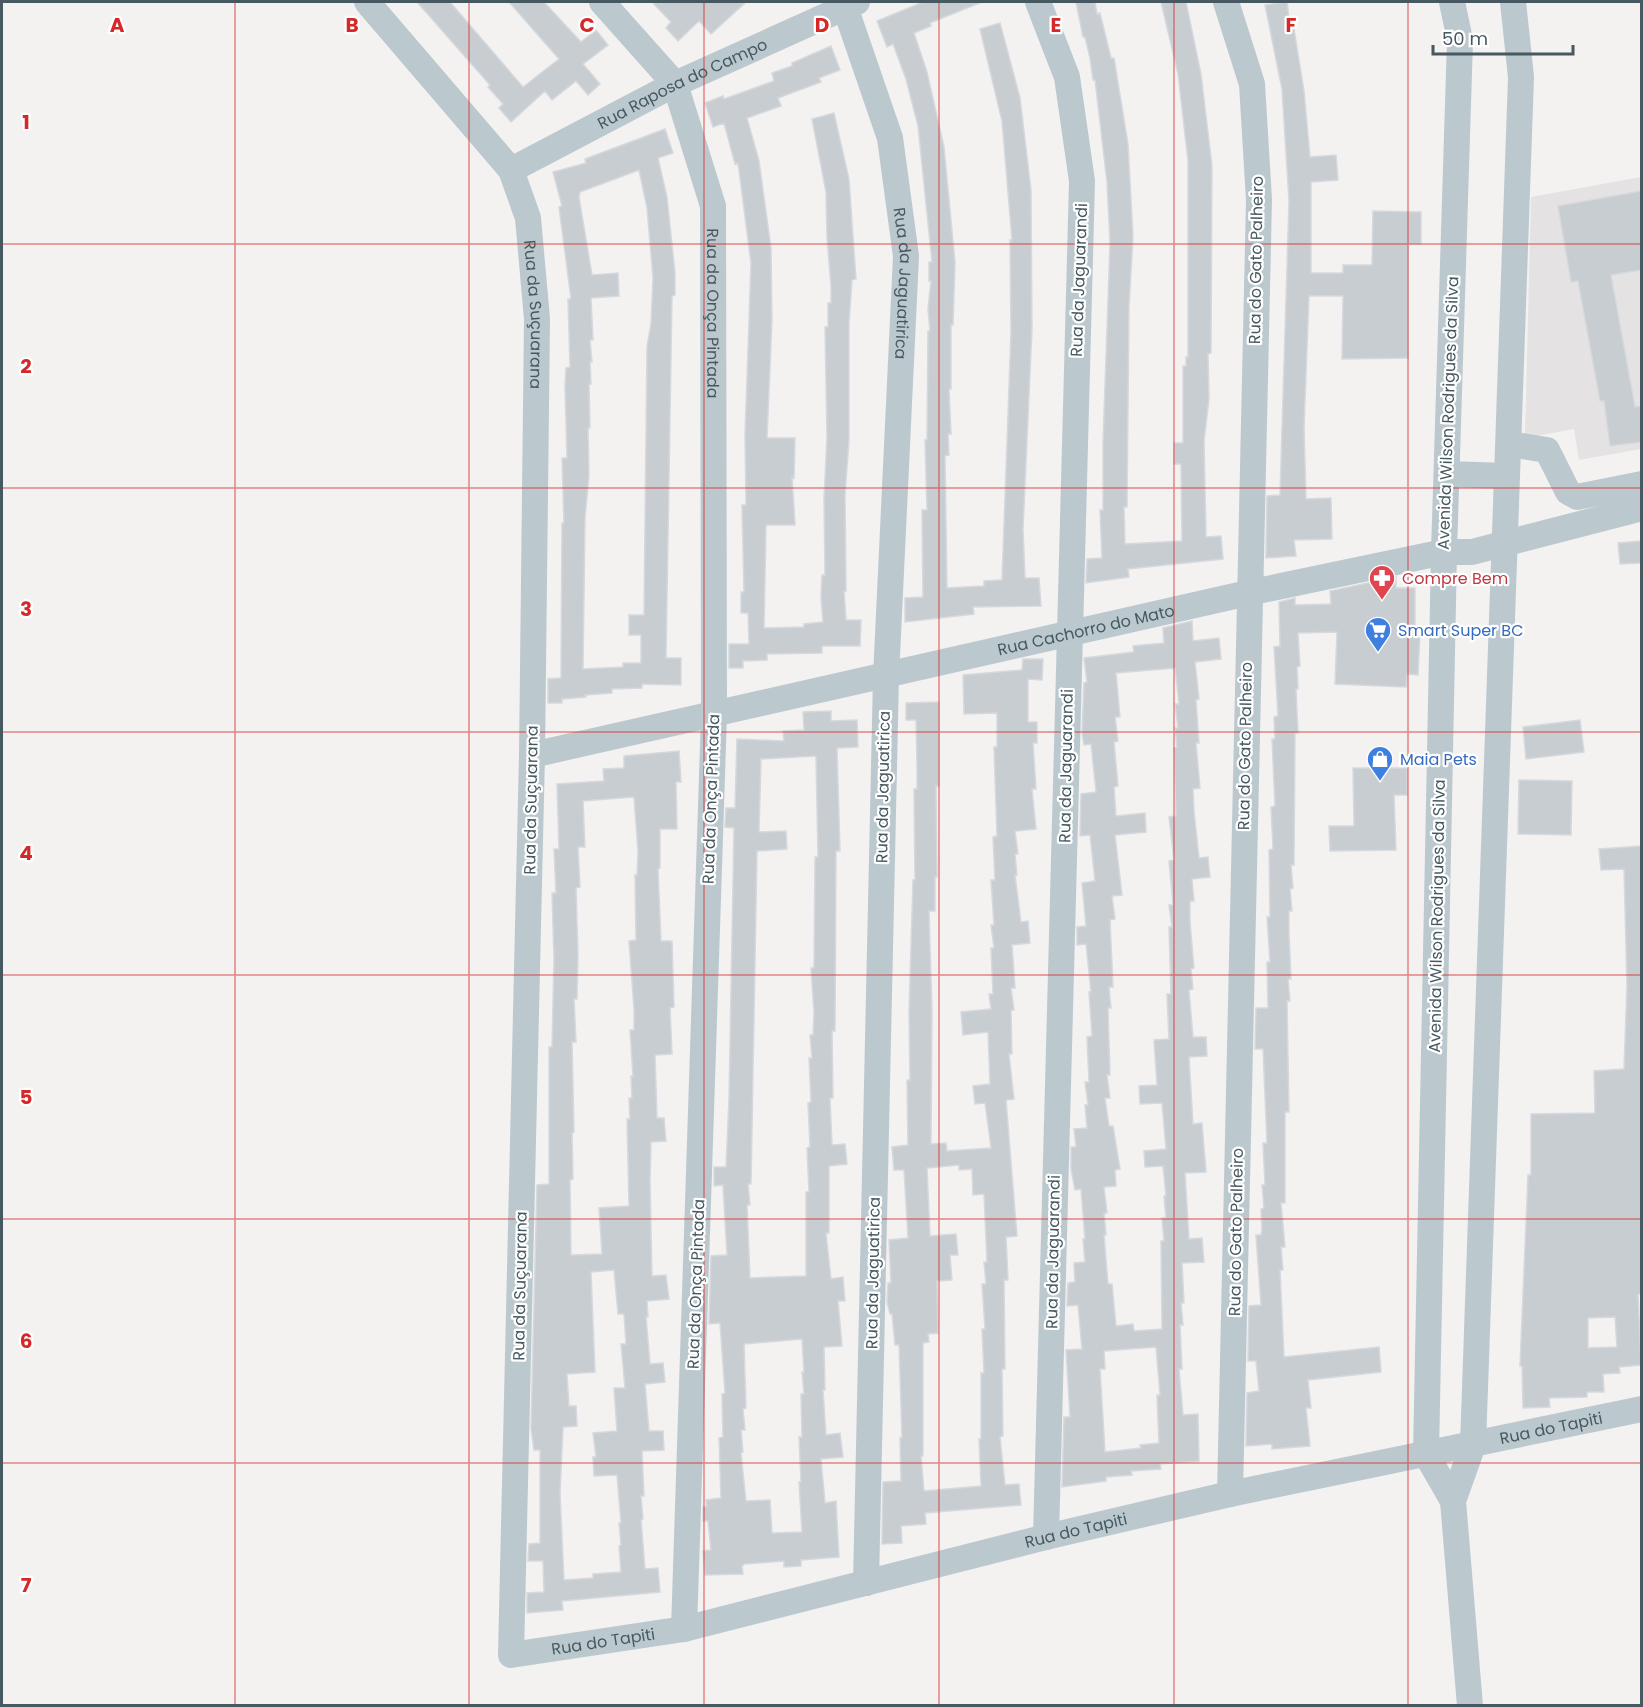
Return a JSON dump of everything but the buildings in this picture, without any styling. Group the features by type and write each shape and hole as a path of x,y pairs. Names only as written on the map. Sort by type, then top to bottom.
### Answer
{"street":[{"name":"Rua da Suçuarana","path":"367,2 511,170 528,218 537,319 532,755 511,1655"},
{"name":"Rua da Onça Pintada","path":"602,2 675,84 714,206 714,715 684,1629"},
{"name":"Rua da Jaguarandi","path":"1038,2 1066,77 1082,181 1046,1537"},
{"name":"Rua do Gato Palheiro","path":"1226,2 1252,84 1259,200 1248,593 1230,1494"},
{"name":"Avenida Wilson Rodrigues da Silva","path":"1426,1454 1444,552 1460,40 1452,2"},
{"path":"1470,1706 1453,1502 1473,1445 1521,77 1513,2"},
{"name":"Rua Raposa do Campo","path":"511,170 675,84 847,4"},
{"name":"Rua da Jaguatirica","path":"847,4 890,138 906,256 886,676 866,1583"},
{"path":"1509,444 1547,450 1561,483 1568,492 1577,497 1641,484"},
{"path":"1447,474 1507,476"},
{"name":"Rua Cachorro do Mato","path":"532,755 1248,593 1444,552 1472,552 1641,508"},
{"name":"Rua do Tapiti","path":"511,1655 684,1629 1046,1537 1230,1494 1641,1409"},
{"path":"1426,1454 1453,1502"}],"shaded area":[{"path":"1641,177 1641,449 1579,460 1574,429 1525,438 1531,197"}],"place":[{"name":"Compre Bem","path":"1382,601"},
{"name":"Smart Super BC","path":"1378,653"},
{"name":"Maia Pets","path":"1380,782"}]}
